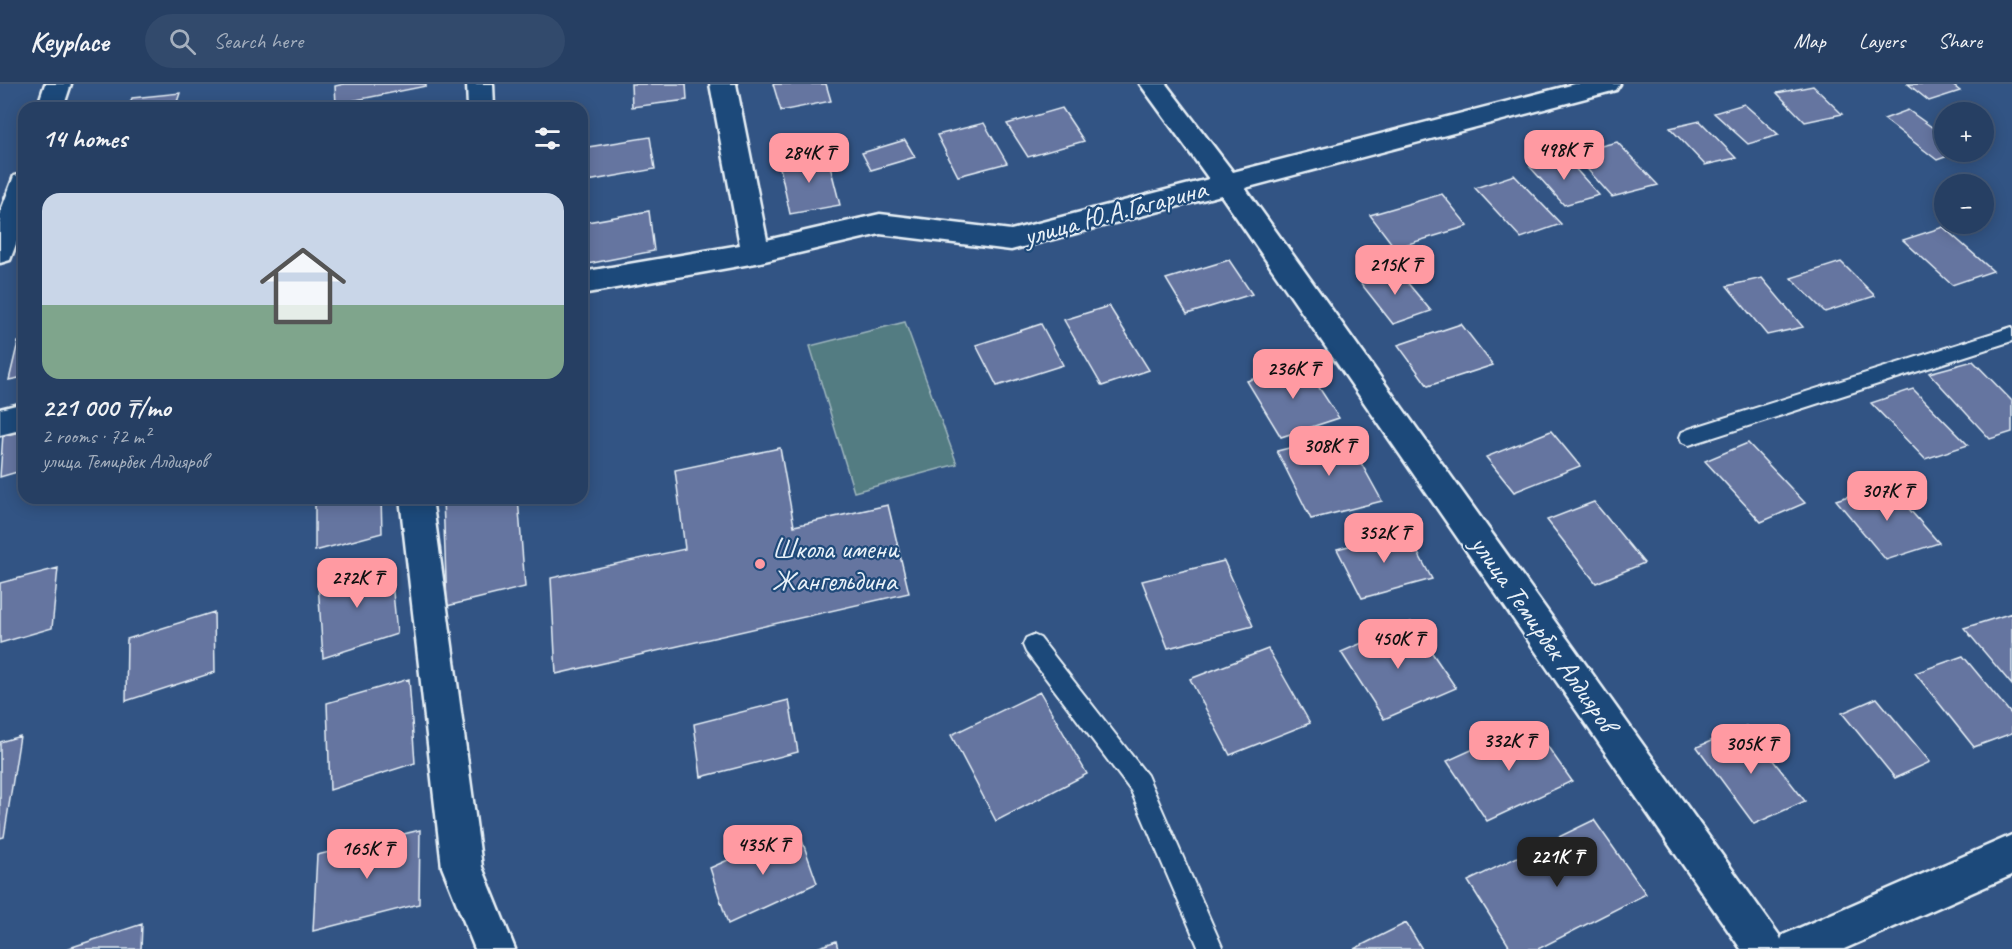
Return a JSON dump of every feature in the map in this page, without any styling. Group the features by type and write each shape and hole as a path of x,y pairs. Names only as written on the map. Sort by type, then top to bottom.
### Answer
{"street":[{"path":"52,102 58,84"},
{"path":"480,84 481,102"},
{"path":"723,84 756,252"},
{"name":"улица Темирбек Алдияров","path":"1154,84 1227,183 1765,949"},
{"name":"улица Ю.А.Гагарина","path":"588,282 756,252 880,224 1011,240 1227,183 1537,92 1607,84"},
{"path":"0,253 18,200"},
{"path":"0,422 18,418"},
{"path":"417,504 462,867 495,949"},
{"path":"1797,949 2012,855"}],"lane":[{"path":"1689,437 2012,334"},
{"path":"1033,645 1139,783 1211,949"}],"green space":[{"path":"905,322 957,464 854,492 810,346"}],"building":[{"path":"344,84 426,84 426,86 346,102 336,102 335,86"},
{"path":"631,84 686,84 687,100 632,107"},
{"path":"773,84 826,84 831,101 781,111"},
{"path":"1908,84 1951,84 1960,91 1929,101"},
{"path":"1813,86 1842,114 1805,122 1777,93"},
{"path":"180,93 177,102 130,102 132,98"},
{"path":"1744,104 1779,135 1748,144 1714,113"},
{"path":"1062,108 1084,141 1028,157 1007,124"},
{"path":"1908,110 1934,129 1934,158 1884,119"},
{"path":"1700,121 1736,158 1705,165 1670,128"},
{"path":"984,123 1007,163 958,176 937,135"},
{"path":"650,137 655,169 588,181 588,147"},
{"path":"905,140 915,157 871,170 862,153"},
{"path":"1617,142 1658,185 1612,197 1573,153"},
{"path":"827,154 840,205 790,214 779,163"},
{"path":"1565,157 1599,195 1564,205 1530,167"},
{"path":"1514,175 1561,224 1521,238 1475,188"},
{"path":"1442,194 1468,226 1395,248 1370,215"},
{"path":"649,211 654,251 588,264 588,222"},
{"path":"1934,230 1934,234 1951,234 1993,271 1952,285 1903,240"},
{"path":"1229,260 1252,294 1187,314 1166,279"},
{"path":"1841,262 1875,296 1825,312 1791,278"},
{"path":"1396,269 1431,311 1393,324 1359,281"},
{"path":"1762,278 1803,327 1767,335 1727,286"},
{"path":"1109,306 1149,370 1102,386 1064,320"},
{"path":"1041,324 1063,365 997,386 976,345"},
{"path":"1461,324 1493,365 1428,386 1398,345"},
{"path":"18,342 18,378 9,380"},
{"path":"1973,361 2012,401 2012,432 1990,439 1929,373"},
{"path":"1303,363 1339,418 1281,437 1247,381"},
{"path":"1913,389 1968,445 1925,459 1871,403"},
{"path":"18,430 18,472 0,477 3,434"},
{"path":"1551,431 1580,466 1514,492 1486,457"},
{"path":"1345,434 1382,501 1311,519 1277,451"},
{"path":"1748,443 1805,503 1761,522 1705,461"},
{"name":"Школа имени Жангельдина","path":"780,448 794,526 888,505 909,593 556,674 551,578 685,549 675,470"},
{"path":"1887,484 1939,543 1886,560 1836,500"},
{"path":"1594,502 1644,563 1596,583 1547,520"},
{"path":"315,504 381,504 382,533 315,551"},
{"path":"443,504 518,504 525,587 447,606"},
{"path":"1406,531 1432,579 1362,598 1337,549"},
{"path":"390,561 397,634 323,658 318,583"},
{"path":"1224,561 1253,626 1168,648 1142,581"},
{"path":"58,568 52,628 0,643 0,583"},
{"path":"214,612 215,672 126,701 127,639"},
{"path":"2012,613 2012,685 1964,628"},
{"path":"1411,622 1456,688 1384,719 1341,652"},
{"path":"1268,649 1310,723 1230,755 1190,679"},
{"path":"1963,656 2012,715 2012,733 1974,747 1915,673"},
{"path":"409,679 415,763 330,790 327,703"},
{"path":"1040,692 1087,774 996,821 951,735"},
{"path":"1877,698 1930,762 1895,778 1842,713"},
{"path":"789,700 798,752 701,777 694,724"},
{"path":"1531,723 1572,781 1487,821 1447,761"},
{"path":"1746,726 1805,801 1754,824 1697,747"},
{"path":"20,736 4,837 0,838 0,742"},
{"path":"1594,820 1646,894 1538,949 1511,949 1468,881"},
{"path":"798,829 817,883 728,924 710,868"},
{"path":"420,830 419,904 313,931 317,855"},
{"path":"1406,923 1422,949 1354,949"},
{"path":"142,924 141,949 66,949"},
{"path":"836,941 838,949 814,949"}],"place":[{"name":"Школа имени Жангельдина","path":"760,564"}]}
